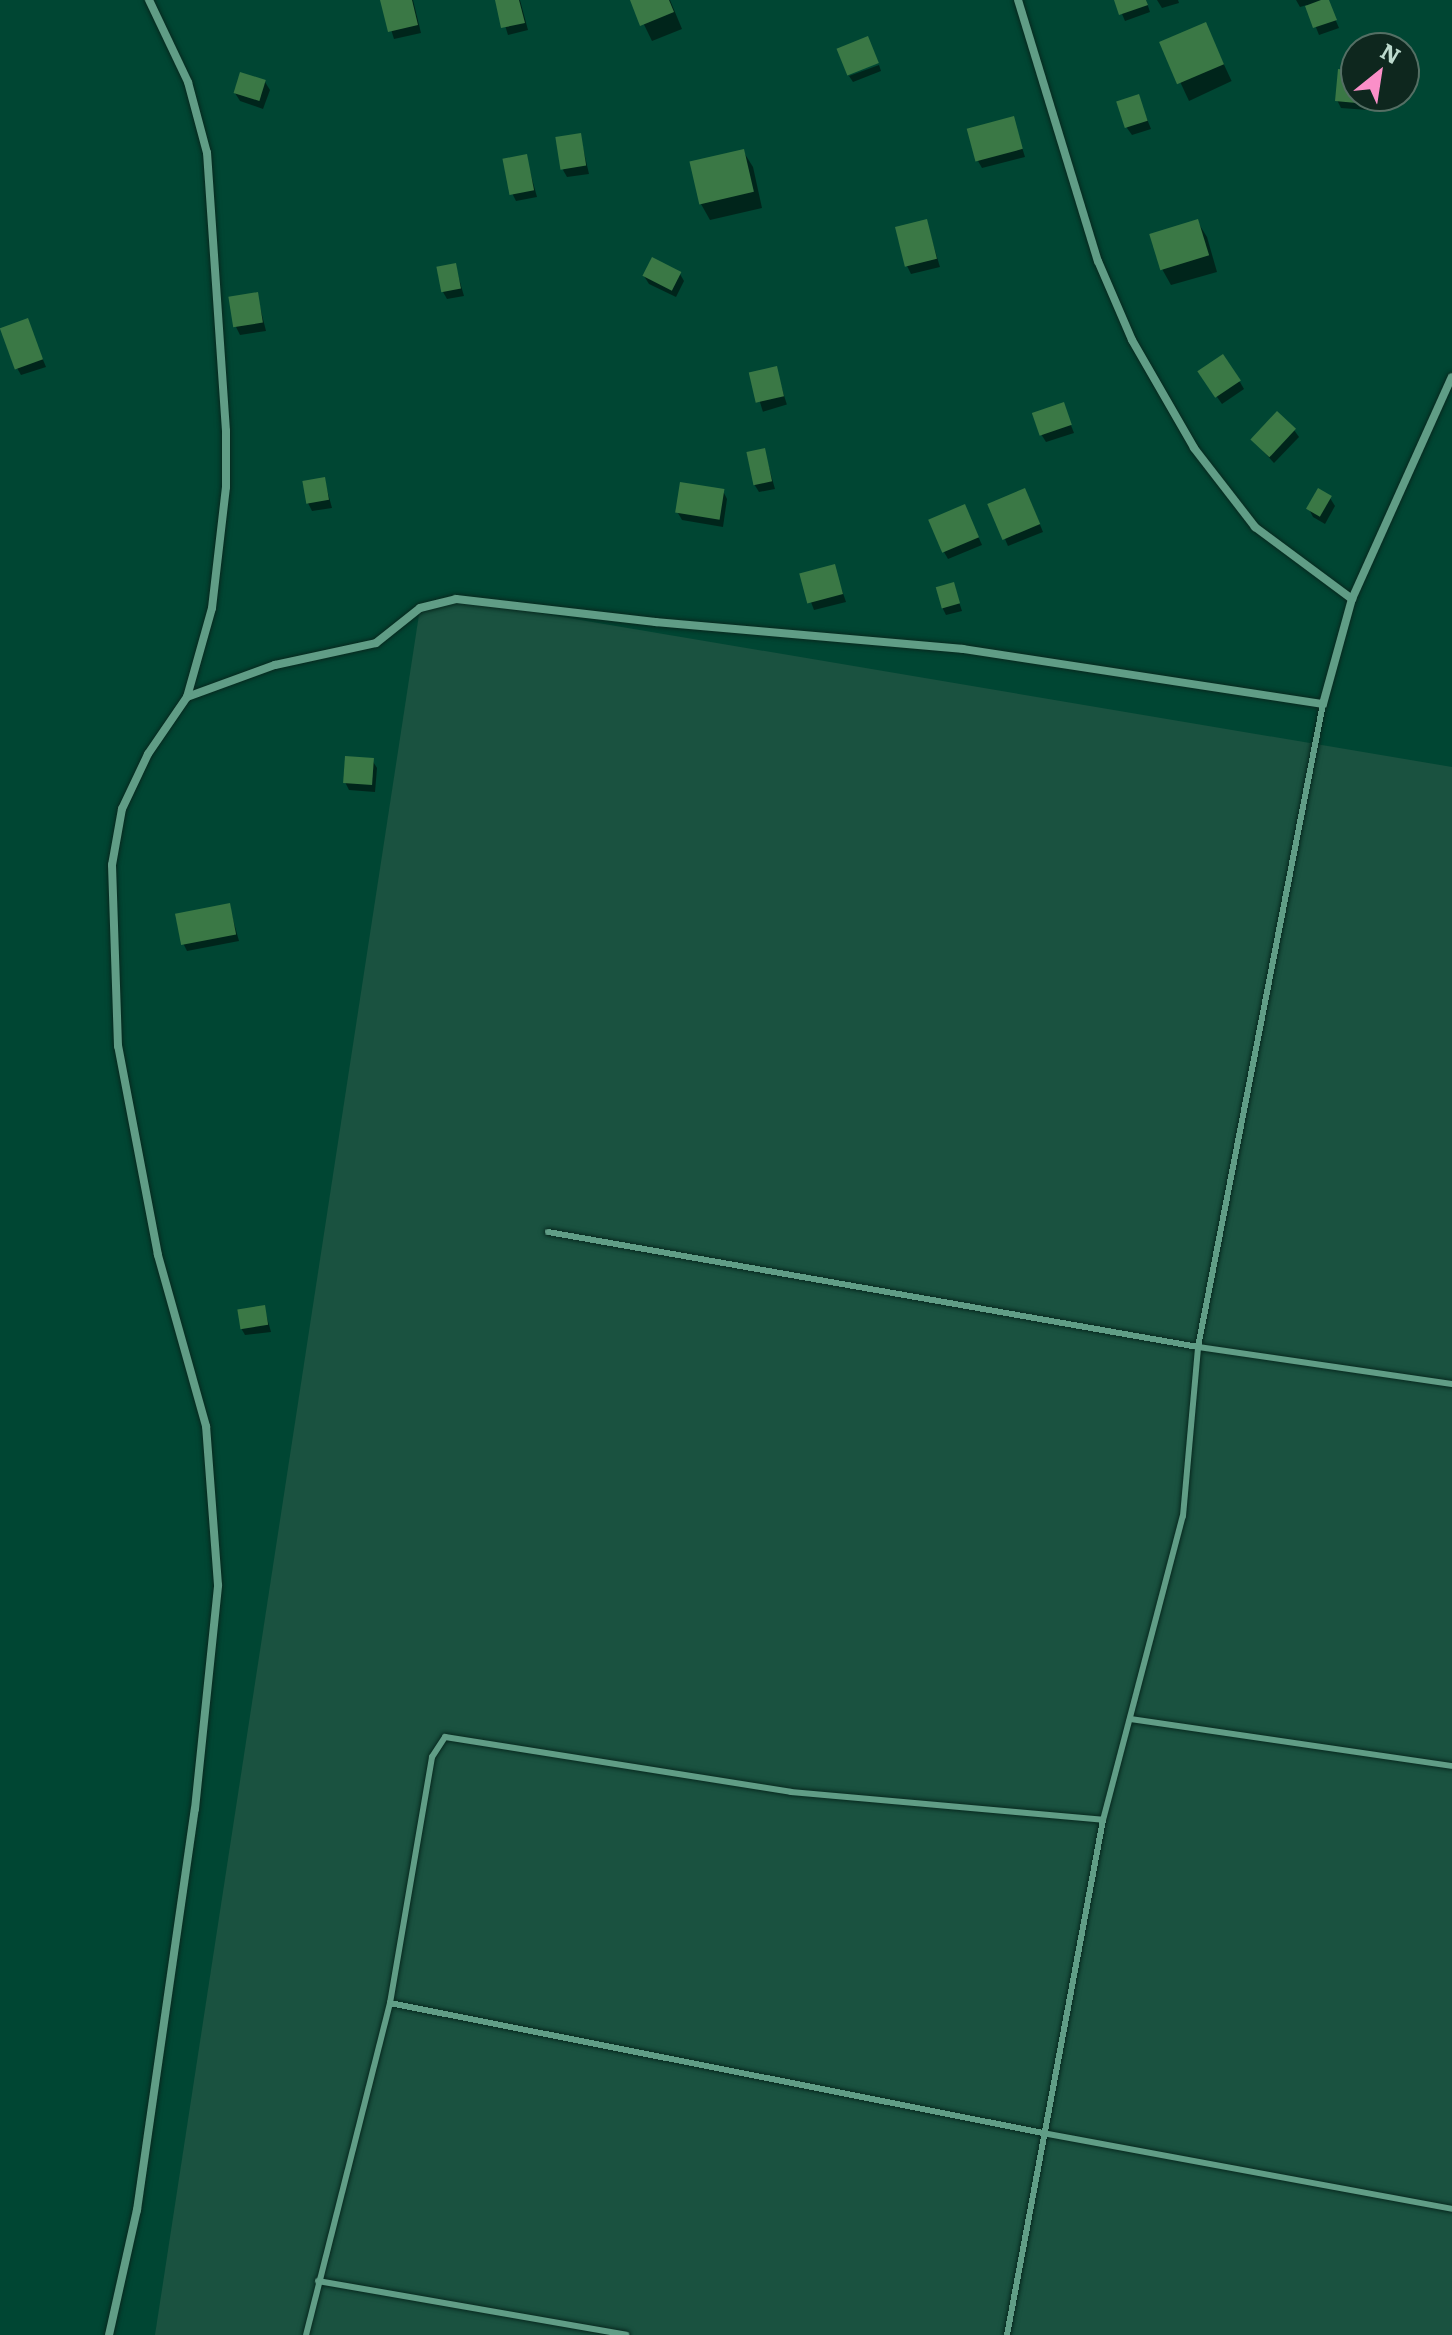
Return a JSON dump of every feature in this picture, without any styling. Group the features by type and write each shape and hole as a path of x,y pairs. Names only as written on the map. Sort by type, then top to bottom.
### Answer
{"street":[{"path":"109,2335 139,2194 195,1809 218,1585 206,1426 158,1255 118,1046 112,865 122,809 148,754 187,697 212,608 226,487 226,431 207,153 188,82 149,0"},
{"path":"1018,0 1098,261 1132,340 1194,448 1255,527 1352,599"},
{"path":"187,697 275,665 376,643 420,608 456,599 656,622 963,649 1323,704 1352,599 1452,377"}],"lane":[{"path":"1007,2335 1103,1820 1183,1516 1198,1347 1323,704"},
{"path":"548,1232 1198,1347 1452,1384"},
{"path":"1130,1719 1452,1766"},
{"path":"306,2335 390,2003 432,1757 445,1737 791,1792 1103,1820"},
{"path":"390,2003 1043,2133 1452,2209"},
{"path":"318,2281 626,2335"}],"shaded area":[{"path":"456,599 1452,767 1452,2335 155,2335 420,608"}],"building":[{"path":"380,0 412,0 418,25 388,32"},
{"path":"495,0 519,0 525,23 501,28"},
{"path":"630,0 669,0 674,12 640,26"},
{"path":"1114,0 1146,0 1148,5 1119,15"},
{"path":"1329,0 1337,20 1313,28 1305,6"},
{"path":"1206,22 1224,64 1177,84 1159,42"},
{"path":"868,36 879,63 847,76 836,49"},
{"path":"1338,69 1340,69 1340,101 1335,101"},
{"path":"240,72 266,80 259,101 234,93"},
{"path":"1139,94 1148,121 1125,128 1116,101"},
{"path":"1014,116 1023,149 975,162 967,129"},
{"path":"581,133 586,166 560,170 555,137"},
{"path":"744,149 754,192 699,204 689,162"},
{"path":"527,154 534,190 510,195 502,159"},
{"path":"927,219 937,259 905,267 895,227"},
{"path":"1198,219 1209,255 1160,270 1149,234"},
{"path":"652,257 681,272 672,291 642,276"},
{"path":"456,263 461,289 441,292 436,267"},
{"path":"258,292 263,323 233,327 228,297"},
{"path":"28,318 43,359 15,370 0,328"},
{"path":"1223,354 1241,381 1215,398 1197,371"},
{"path":"777,366 784,396 756,403 749,373"},
{"path":"1064,402 1072,425 1040,436 1032,413"},
{"path":"1277,411 1296,429 1269,457 1250,440"},
{"path":"765,448 772,481 753,485 746,452"},
{"path":"325,477 329,500 306,504 302,481"},
{"path":"680,482 724,489 720,520 675,513"},
{"path":"1025,488 1040,524 1002,540 987,504"},
{"path":"1318,488 1332,496 1320,517 1306,509"},
{"path":"965,504 979,537 942,553 928,520"},
{"path":"835,564 843,594 807,604 799,574"},
{"path":"954,582 960,603 942,608 936,587"},
{"path":"345,756 374,758 372,785 343,783"},
{"path":"230,903 236,934 181,945 175,914"},
{"path":"265,1305 268,1325 240,1329 237,1309"}]}
